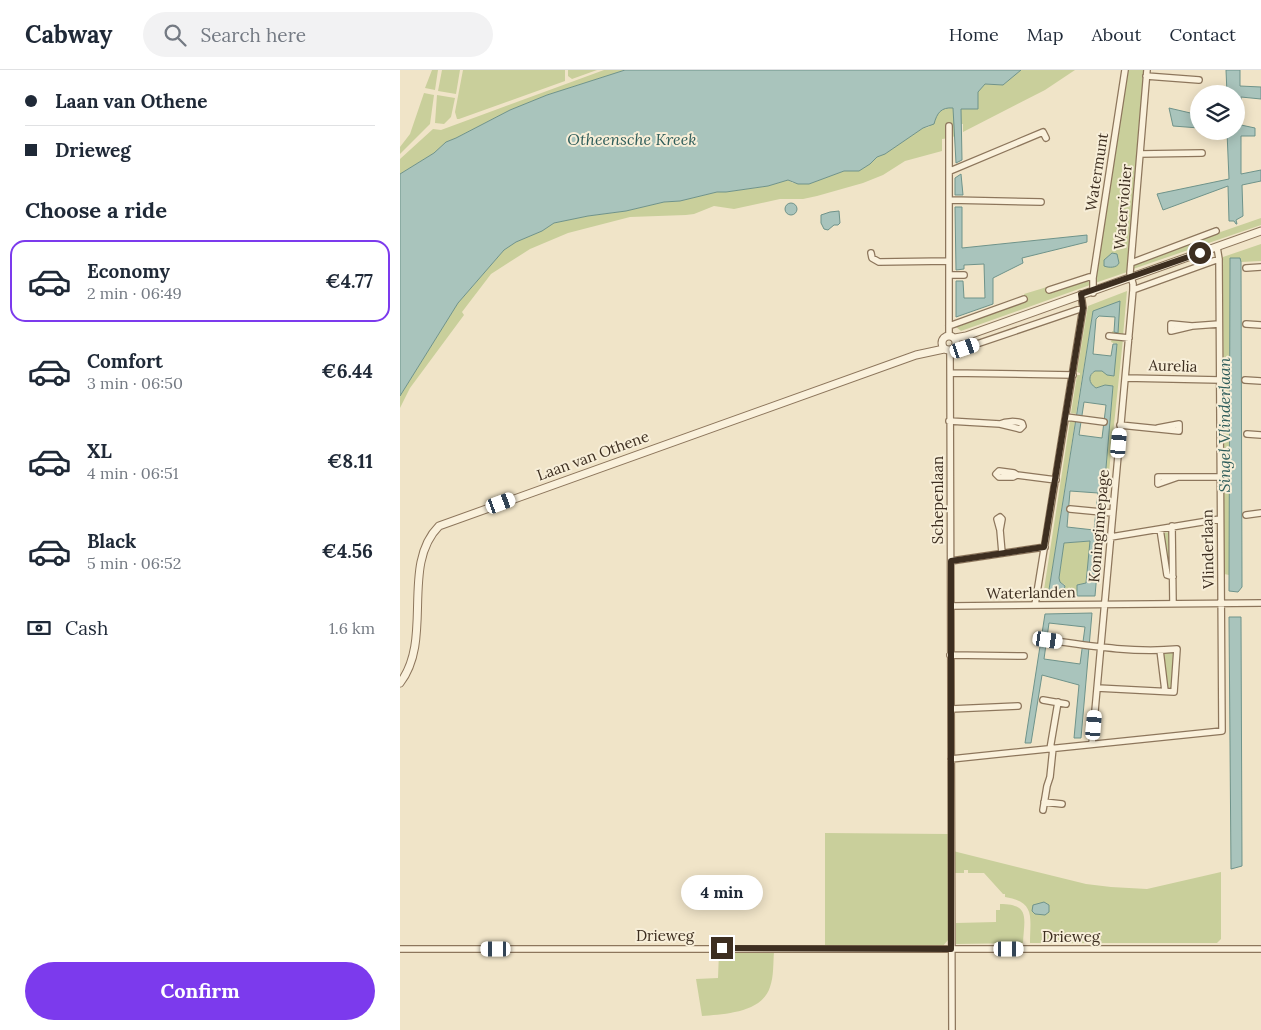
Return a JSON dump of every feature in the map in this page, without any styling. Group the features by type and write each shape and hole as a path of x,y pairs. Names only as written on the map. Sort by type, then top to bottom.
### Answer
{"street":[{"name":"Watermunt","path":"1093,292 1093,278 1126,70"},
{"name":"Waterviolier","path":"1131,279 1146,73 1199,80"},
{"path":"949,126 949,326 954,339 955,348 945,347 944,338 954,339 978,337 1083,308"},
{"path":"950,171 1043,132 1046,138"},
{"name":"Waterviolier","path":"1140,154 1202,154"},
{"path":"950,200 1041,202"},
{"name":"Waterviolier","path":"1131,263 1216,231"},
{"path":"965,348 978,337 1082,296 1261,233"},
{"name":"Vlinderlaan","path":"1092,744 1222,731 1218,248"},
{"path":"871,253 872,258 879,262 949,262"},
{"path":"1133,290 1219,259"},
{"path":"1246,268 1261,268"},
{"path":"949,275 964,275"},
{"path":"1049,290 1093,278"},
{"name":"Koninginnepage","path":"1092,744 1097,688 1097,647 1104,605 1111,536 1133,290 1131,279"},
{"path":"1036,606 1083,308 1082,296"},
{"path":"949,326 1024,299"},
{"path":"1192,326 1219,324"},
{"path":"1246,324 1261,326"},
{"path":"1109,337 1128,338"},
{"name":"Laan van Othene","path":"416,551 426,536 445,523 916,355 945,347"},
{"name":"Schepenlaan","path":"945,347 950,373 952,1030"},
{"path":"950,373 1073,375"},
{"name":"Aurelia","path":"1125,378 1220,380"},
{"path":"1245,380 1261,381"},
{"path":"1066,417 1104,422"},
{"path":"949,422 1000,424"},
{"path":"1120,425 1158,428"},
{"path":"1246,434 1261,435"},
{"path":"1017,475 1056,480"},
{"path":"1178,477 1220,477"},
{"path":"1070,509 1112,512"},
{"path":"1246,515 1261,513"},
{"path":"1111,536 1220,519"},
{"path":"1172,526 1173,604"},
{"path":"1160,529 1167,575 1173,577"},
{"path":"1000,530 1002,553"},
{"path":"951,561 1044,547"},
{"path":"400,683 408,671 411,655 412,574"},
{"name":"Waterlanden","path":"951,606 1261,603"},
{"path":"1048,640 1097,647 1160,650 1177,648 1174,692 1097,688"},
{"path":"1160,650 1166,691"},
{"path":"950,655 1024,656"},
{"path":"1043,700 1066,704"},
{"path":"1043,810 1050,777 1058,702"},
{"path":"951,709 1018,706"},
{"path":"951,759 1092,744"},
{"path":"1044,802 1062,804"},
{"name":"Drieweg","path":"400,949 1261,949"}],"green space":[{"path":"432,70 438,70 435,90 425,88"},
{"path":"442,70 460,70 456,94 438,91"},
{"path":"463,70 565,70 565,81 457,119 455,112"},
{"path":"568,70 597,70 572,79 568,76"},
{"path":"604,70 625,70 547,95 510,110 446,142 434,153 400,174 400,159 433,129 441,130"},
{"path":"1021,70 1075,70 1045,90 963,132 961,109 985,84 1003,85"},
{"path":"1128,70 1145,70 1127,272 1095,283"},
{"path":"424,93 434,95 430,124 400,154 400,147 410,134"},
{"path":"437,95 455,98 451,117 444,124 435,123"},
{"path":"944,108 953,108 955,136 942,139 942,151 905,161 883,175 863,183 803,199 780,199 734,209 714,206 686,215 630,217 568,233 530,249 491,274 462,312 464,315 410,388 400,408 400,396 458,303 504,250 516,242 542,231 554,223 626,211 664,202 680,201 717,192 768,186 788,180 793,183 809,184 844,171 859,171 877,157 885,154 923,128 929,127 939,111"},
{"path":"1261,218 1261,225 1133,269 1134,262"},
{"path":"1261,244 1261,261 1241,262 1239,258 1230,259 1229,575 1224,574 1223,257"},
{"path":"1088,280 1090,285 961,331 955,326 1026,301 1024,294 1047,287 1049,292"},
{"path":"1127,291 1123,336 1112,335 1112,331 1117,333 1120,302 1093,311 1076,414 1071,413 1077,375 1080,375 1077,372 1088,306"},
{"path":"1112,339 1123,339 1105,510 1102,510 1113,386 1105,385 1096,388 1091,384 1090,380 1091,375 1095,371 1103,371 1107,375 1116,344 1111,342"},
{"path":"1070,421 1075,422 1048,596 1043,596"},
{"path":"1171,532 1170,575 1162,533"},
{"path":"1090,541 1086,583 1077,585 1077,596 1061,595 1065,585 1060,582 1059,578 1064,543"},
{"path":"1164,652 1174,653 1172,689 1168,689"},
{"path":"825,833 948,834 948,940 943,946 825,945"},
{"path":"953,851 1086,884 1111,887 1147,889 1221,872 1221,939 1217,943 1030,943 1030,918 1027,907 1015,899 1005,897 1005,894 984,873 968,873 968,870 964,870 964,873 954,873"},
{"path":"1000,904 1017,907 1024,914 1023,943 956,944 956,923 996,922 996,910 1000,910"},
{"path":"719,952 774,952 773,974 770,987 766,996 751,1007 731,1013 702,1016 696,979 718,978"}],"water":[{"name":"Otheensche Kreek","path":"625,70 1021,70 1003,85 985,84 978,92 978,109 961,109 962,160 956,163 953,108 949,108 940,112 934,124 923,128 885,154 877,157 859,171 844,171 809,184 798,184 788,180 768,186 717,192 680,201 664,202 626,211 554,223 542,231 516,242 504,250 458,303 400,396 400,174 434,153 446,142 510,110 547,95"},
{"path":"1226,70 1240,70 1240,85 1227,85"},
{"path":"1245,86 1261,87 1261,99 1245,97"},
{"path":"1169,108 1190,113 1190,127 1173,126"},
{"path":"1245,126 1255,128 1255,136 1245,136"},
{"path":"1227,140 1241,140 1241,174 1261,170 1261,181 1242,185 1243,216 1236,220 1237,224 1234,221 1229,221 1228,186 1163,210 1157,194 1229,179"},
{"path":"961,174 963,195 955,195 955,178"},
{"path":"789,203 793,203 797,209 793,215 789,215 785,211 785,207"},
{"path":"955,207 962,207 962,248 1087,235 1087,242 1022,258 1023,263 993,278 993,304 956,317 956,281 963,281 964,298 985,298 984,264 964,265 964,269 956,270"},
{"path":"839,211 840,223 828,230 824,229 821,223 821,215"},
{"path":"1112,253 1117,254 1119,263 1113,267 1104,266 1104,260"},
{"path":"1230,258 1240,258 1241,262 1242,587 1238,592 1229,591"},
{"path":"1120,301 1118,333 1114,332 1115,317 1099,316 1096,319 1093,354 1111,356 1113,344 1117,344 1114,376 1107,375 1102,371 1095,371 1090,379 1091,384 1096,388 1105,385 1113,386 1095,596 1077,596 1077,585 1086,583 1090,541 1064,543 1059,578 1060,582 1065,586 1063,594 1048,596 1093,311","holes":["1084,402 1106,405 1102,438 1079,435","1070,491 1098,493 1094,530 1067,527"]},
{"path":"1092,613 1081,738 1074,738 1079,685 1042,675 1031,743 1025,743 1045,614","holes":["1049,623 1085,627 1080,664 1044,659"]},
{"path":"1229,617 1241,617 1242,866 1231,869"},
{"path":"1044,902 1049,905 1049,912 1045,915 1035,914 1032,911 1033,905"}],"route":[{"path":"722,948 951,949 951,561 1044,547 1083,308 1081,294 1200,253"}],"water label":[{"name":"Singel Vlinderlaan","path":"1224,425"}]}
